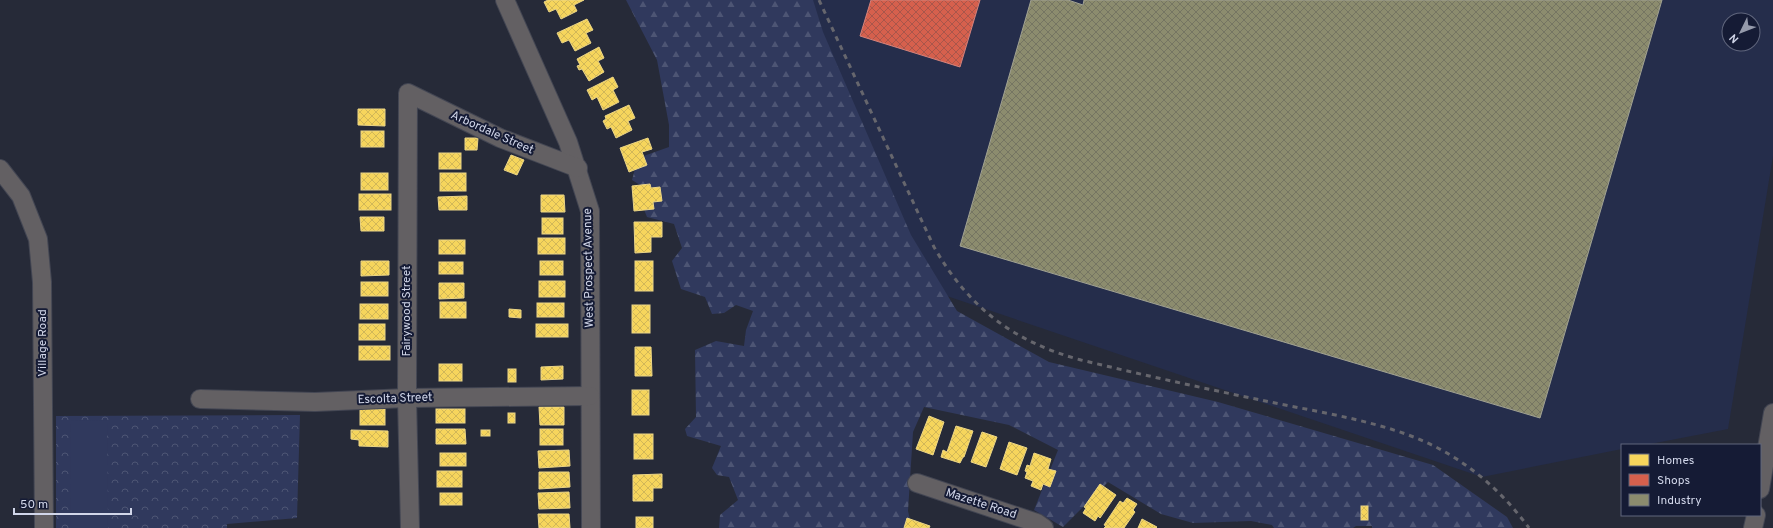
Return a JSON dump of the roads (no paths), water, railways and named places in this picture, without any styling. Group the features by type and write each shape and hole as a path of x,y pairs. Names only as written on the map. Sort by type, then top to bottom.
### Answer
{"street":[{"name":"West Prospect Avenue","path":"505,0 568,142 578,168 590,211 591,528"},
{"name":"Arbordale Street","path":"408,93 500,138 578,168"},
{"name":"Fairywood Street","path":"408,93 407,398 410,528"},
{"name":"Village Road","path":"0,169 21,196 38,239 42,282 44,528"},
{"name":"Escolta Street","path":"200,399 315,402 407,398 590,396"},
{"path":"1761,483 1773,413"},
{"name":"Mazette Road","path":"917,483 1036,523 1044,528"},
{"path":"1753,528 1756,516"}],"railway":[{"path":"819,0 934,247 962,288 978,305 996,320 1035,343 1081,360 1190,385 1354,419 1393,430 1429,443 1462,462 1477,473 1505,499 1529,528"}]}
